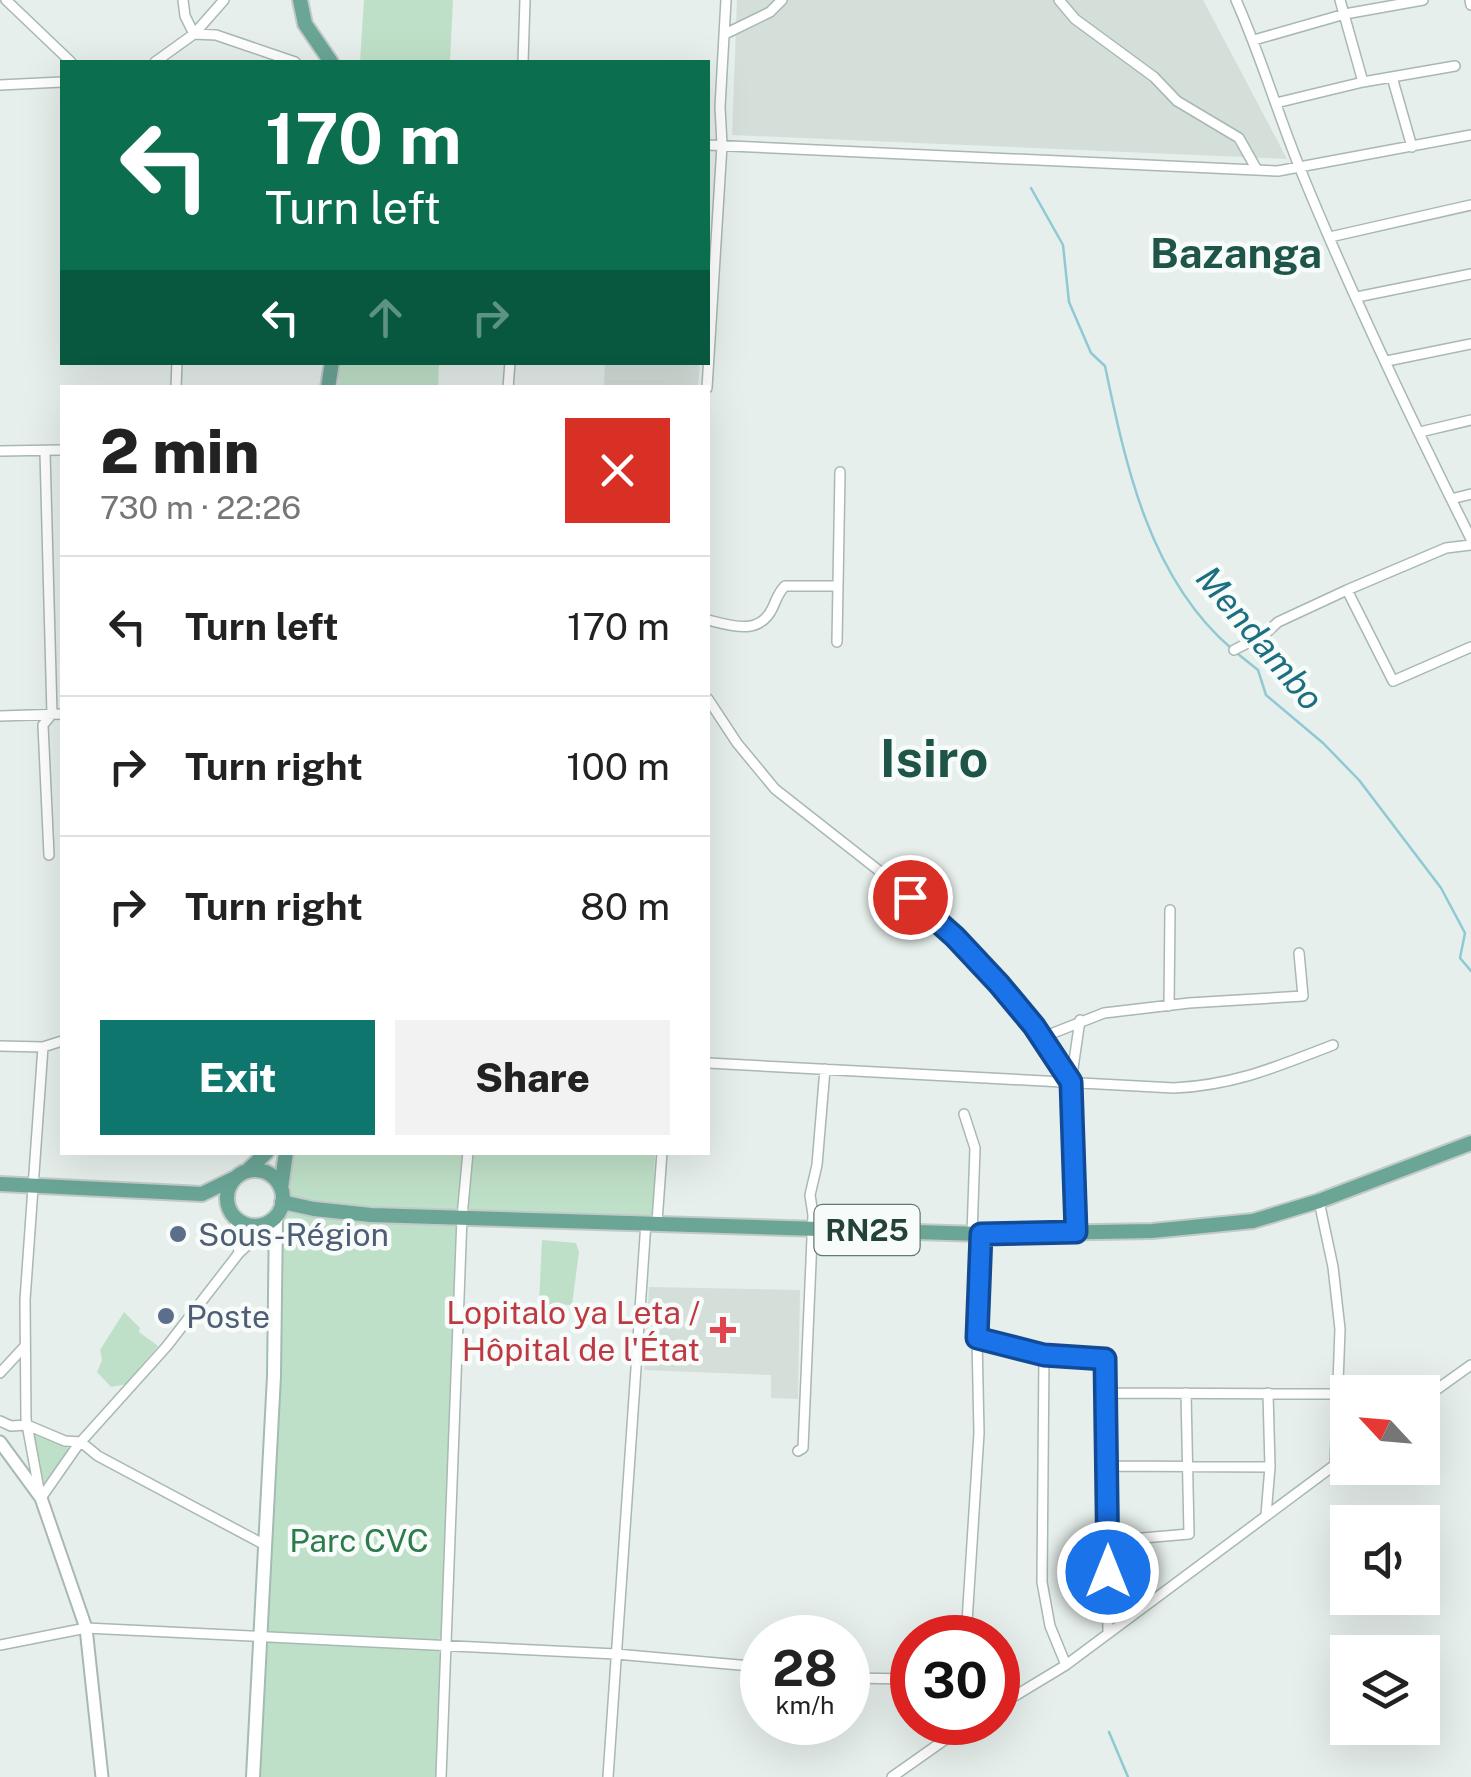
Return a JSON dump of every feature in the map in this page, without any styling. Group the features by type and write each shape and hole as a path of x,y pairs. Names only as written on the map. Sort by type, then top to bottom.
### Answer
{"main road":[{"path":"300,0 305,24 330,60"},
{"name":"RN25","path":"241,1175 268,1173 280,1202 371,1215 976,1234 1152,1231 1254,1221 1318,1201 1471,1142"},
{"path":"0,1184 202,1194 241,1175 264,1155"},
{"path":"252,1777 274,1384 276,1250 286,1155"},
{"path":"232,1214 227,1197 241,1175"},
{"path":"202,1194 246,1224 260,1225"},
{"path":"260,1225 280,1202"},
{"path":"260,1225 276,1250"}],"street":[{"path":"6,0 69,60"},
{"path":"183,0 185,16 194,34"},
{"path":"158,60 194,34 224,0"},
{"path":"524,60 526,0"},
{"path":"710,327 722,145 720,107 726,0"},
{"path":"725,34 770,12 782,0"},
{"path":"1059,0 1075,18 1154,77 1178,101 1239,138 1257,170"},
{"path":"1234,650 1278,622 1346,590 1446,548 1471,542 1300,169 1236,0"},
{"path":"1340,0 1363,82"},
{"path":"1254,40 1345,14 1423,0"},
{"path":"194,34 216,35 289,60"},
{"path":"1276,102 1455,66"},
{"path":"1392,77 1412,147"},
{"path":"0,85 60,82"},
{"path":"710,145 1257,170 1300,169 1471,134"},
{"path":"1330,237 1471,205"},
{"path":"1358,297 1471,274"},
{"path":"1387,362 1471,344"},
{"path":"1420,432 1471,420"},
{"path":"0,451 60,450"},
{"path":"45,452 57,714"},
{"path":"836,642 840,472"},
{"path":"1451,498 1471,494"},
{"path":"710,620 750,627 766,619 781,588 837,586"},
{"path":"1346,590 1393,680 1471,646"},
{"path":"710,701 776,789 955,937 1043,1038 1071,1082"},
{"path":"0,716 57,714"},
{"path":"49,854 43,725 57,714"},
{"path":"1169,1006 1170,910"},
{"path":"1043,1038 1104,1013 1304,996 1299,954"},
{"path":"1076,1232 1071,1082 1080,1020"},
{"path":"0,1046 43,1047 60,1041"},
{"path":"710,1063 1174,1088 1213,1086 1243,1079 1333,1046"},
{"path":"43,1047 32,1186 27,1425 41,1498 86,1628 102,1777"},
{"path":"798,1451 803,1448 810,1195 817,1165 825,1069"},
{"path":"964,1114 975,1148 980,1433 968,1615"},
{"path":"441,1777 462,1217 468,1155"},
{"path":"608,1777 652,1222 662,1155"},
{"path":"1318,1201 1340,1329 1337,1375"},
{"path":"232,1214 239,1252"},
{"path":"41,1498 82,1442 252,1241 260,1225"},
{"path":"977,1338 1044,1355 1105,1359 1108,1633"},
{"path":"0,1374 26,1346"},
{"path":"1044,1355 1042,1582 1050,1626 1066,1665"},
{"path":"1440,1387 1471,1365"},
{"path":"1107,1393 1330,1394"},
{"path":"1108,1541 1189,1534 1186,1393"},
{"path":"1266,1515 1270,1466 1268,1393"},
{"path":"0,1421 82,1442 98,1456 265,1545"},
{"path":"0,1442 41,1498"},
{"path":"1107,1466 1270,1466"},
{"path":"1020,1693 1066,1665 1330,1468"},
{"path":"0,1645 86,1628 616,1654 740,1665"},
{"path":"892,1777 937,1745"}],"shaded area":[{"path":"737,0 1203,0 1287,159 732,135"},
{"path":"605,365 700,365 698,385 604,385"},
{"name":"Lopitalo ya Leta / Hôpital de l'État","path":"649,1287 800,1290 798,1399 771,1398 771,1375 644,1370"}],"green space":[{"path":"364,0 453,0 450,60 360,60"},
{"path":"340,365 439,365 438,385 338,385"},
{"name":"Parc CVC","path":"287,1155 655,1155 652,1229 463,1217 450,1615 436,1646 445,1662 441,1777 253,1777 269,1620 265,1545"},
{"path":"542,1240 576,1243 579,1252 572,1305 539,1304"},
{"path":"124,1312 140,1328 139,1332 158,1346 126,1384 111,1387 97,1372 102,1360 100,1350"},
{"path":"32,1434 71,1449 44,1484"}],"waterway":[{"name":"Mendambo","path":"1031,188 1063,245 1069,302 1091,353 1105,366 1133,481 1161,555 1204,621 1232,649"},
{"name":"Mendambo","path":"1238,654 1258,670 1266,695 1323,743 1359,780 1441,888 1465,933 1460,958 1471,971"},
{"path":"1109,1732 1128,1777"}],"place":[{"name":"Sous-Région","path":"178,1234"},
{"name":"Poste","path":"166,1316"},
{"name":"Lopitalo ya Leta / Hôpital de l'État","path":"723,1330"}],"district":[{"name":"Bazanga","path":"1236,252"},
{"name":"Isiro","path":"934,758"}],"route":[{"path":"910,897 999,984 1034,1026 1071,1082 1076,1232 981,1234 977,1338 1044,1355 1105,1359 1108,1572"}]}
